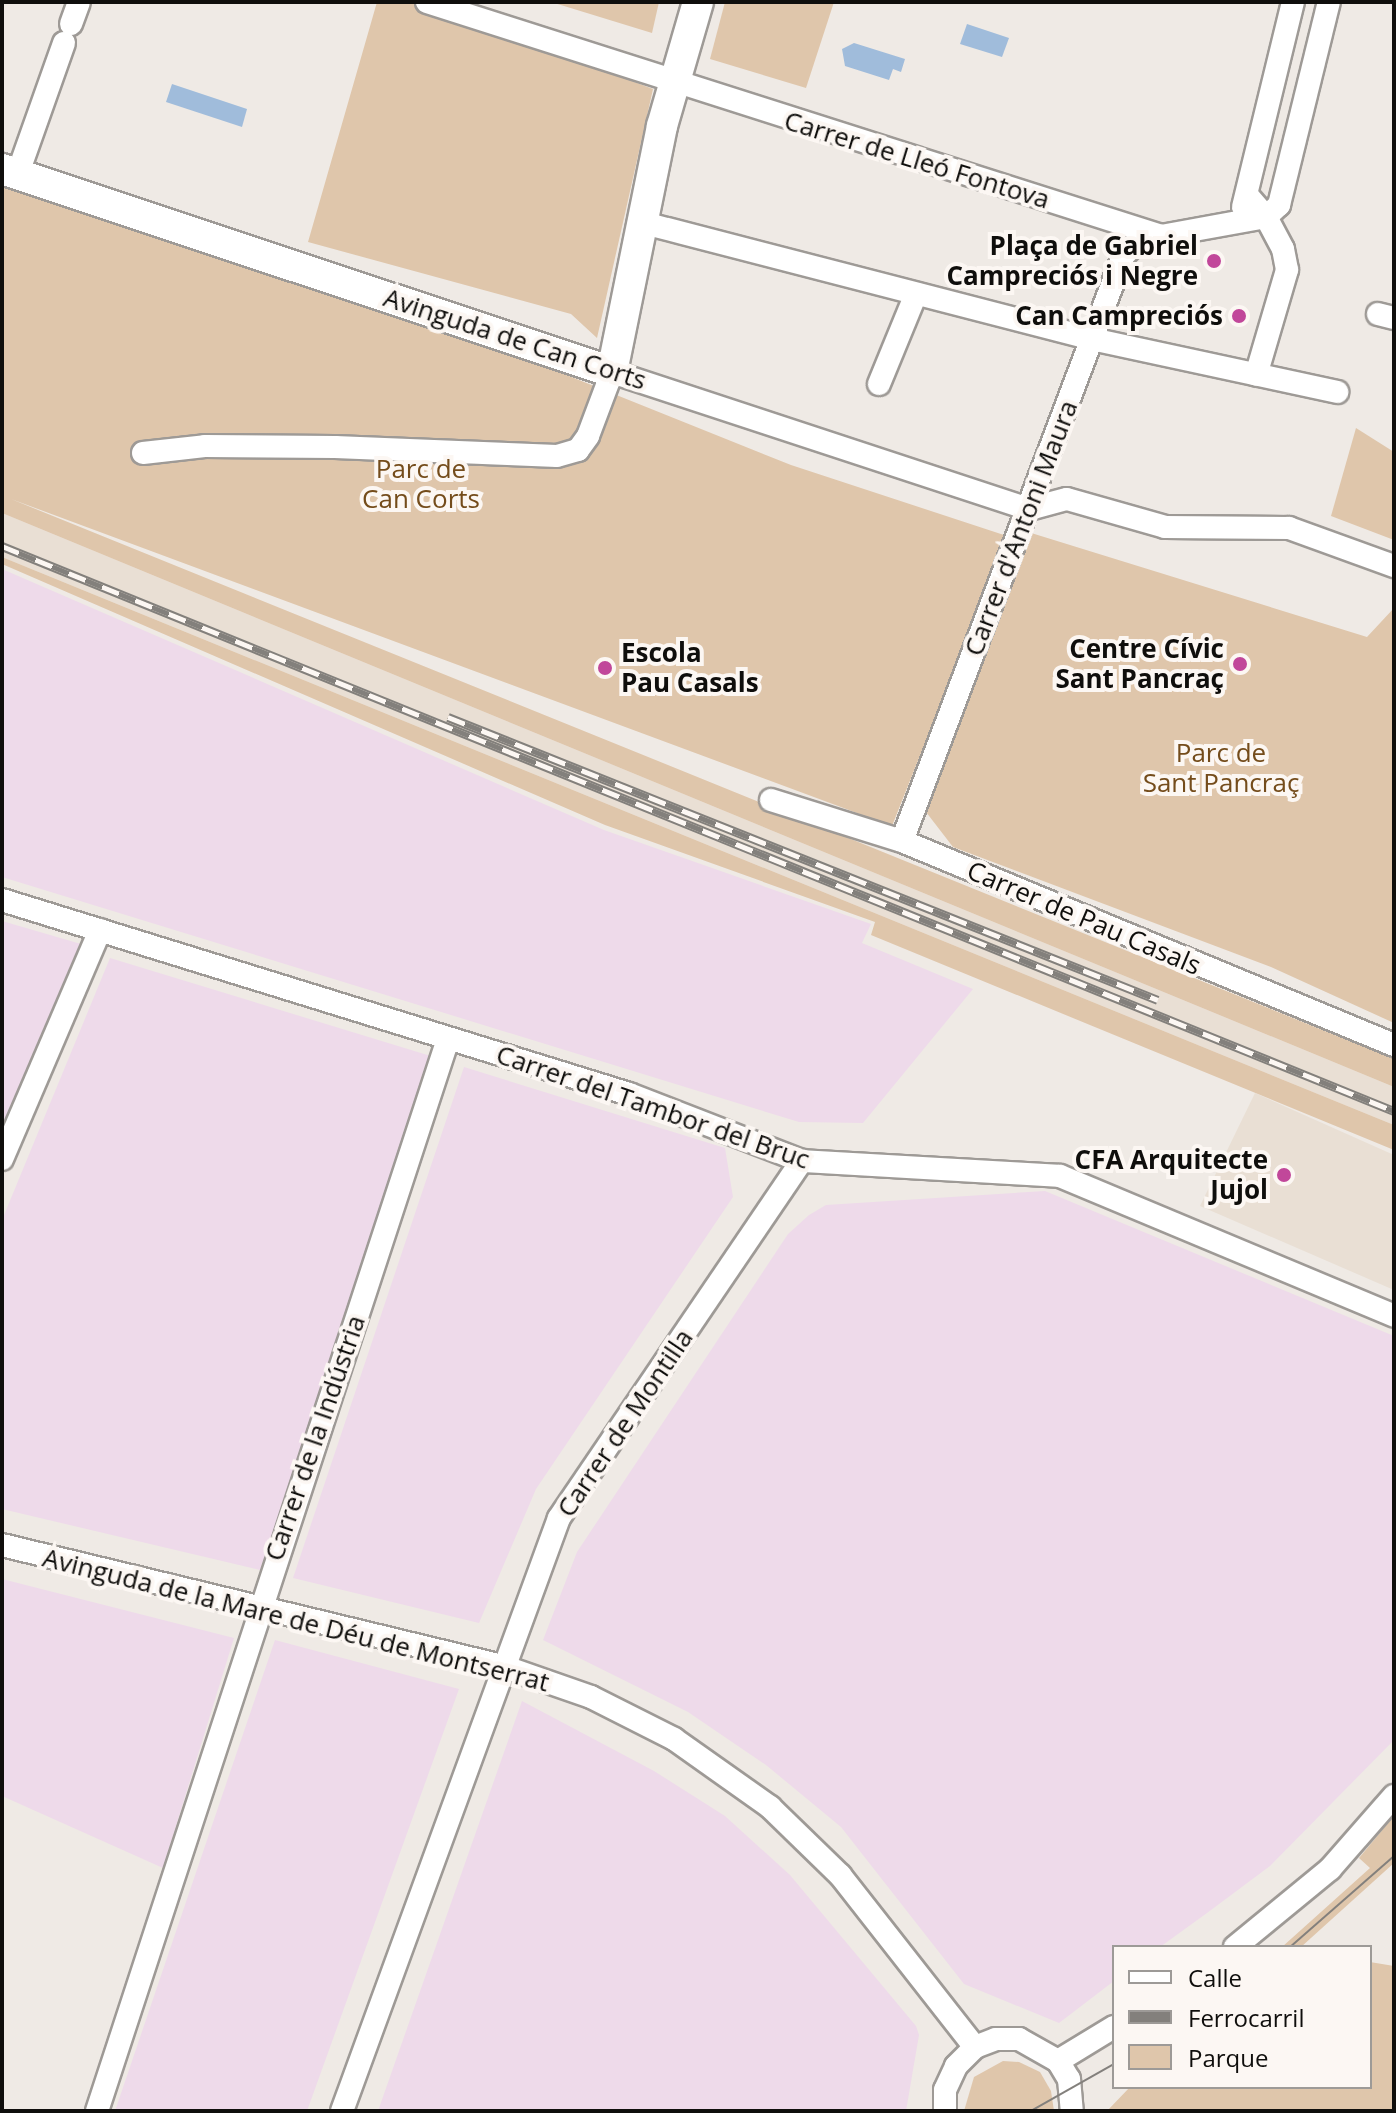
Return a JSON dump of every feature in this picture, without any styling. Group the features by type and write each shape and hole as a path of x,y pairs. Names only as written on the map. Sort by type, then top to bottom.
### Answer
{"street":[{"path":"10,171 79,2"},
{"name":"Carrer de Lleó Fontova","path":"427,2 674,80 695,91 1161,236"},
{"path":"143,453 205,446 321,446 557,456 578,450 588,436 612,372 640,222 674,80 698,2"},
{"path":"1230,222 1247,195 1293,2"},
{"path":"1161,236 1266,217 1284,194 1329,2"},
{"name":"Avinguda de Can Corts","path":"10,171 1029,509"},
{"path":"1247,195 1266,217 1283,249 1287,270 1256,375"},
{"path":"640,222 1092,339 1337,392"},
{"name":"Carrer d'Antoni Maura","path":"902,841 1123,256 1136,243 1161,236"},
{"path":"879,384 916,294"},
{"path":"1029,509 1067,499 1165,527 1289,528 1394,566"},
{"name":"Carrer de Pau Casals","path":"771,800 902,841 1394,1045"},
{"name":"Carrer del Tambor del Bruc","path":"2,900 629,1094 802,1161 1060,1176 1394,1316"},
{"path":"2,1159 100,930"},
{"name":"Carrer de la Indústria","path":"97,2111 257,1611 448,1039"},
{"name":"Carrer de Montilla","path":"342,2111 502,1666 559,1518 802,1161"},
{"name":"Avinguda de la Mare de Déu de Montserrat","path":"2,1545 257,1611 502,1666 591,1697 674,1739 770,1807 840,1875 975,2047"},
{"path":"1237,1945 1330,1869 1394,1796"},
{"path":"1058,2061 1112,2028"},
{"path":"945,2111 945,2090 956,2066 975,2047 996,2039 1019,2039 1058,2061 1069,2079 1072,2111"}],"shaded area":[{"path":"2,513 1394,1087 1394,1125 2,557"},
{"path":"2,569 604,830 871,924 862,943 973,989 863,1123 799,1122 2,877"},
{"path":"2,921 81,944 2,1136"},
{"path":"110,958 434,1057 260,1570 2,1509 2,1220"},
{"path":"464,1067 725,1148 733,1197 536,1489 479,1623 293,1578"},
{"name":"CFA Arquitecte Jujol","path":"1255,1093 1394,1155 1394,1290 1200,1206"},
{"path":"1045,1191 1394,1336 1394,1740 1270,1866 1207,1913 1163,1945 1112,1945 1112,1983 1059,2023 964,1984 841,1827 766,1765 688,1712 543,1640 577,1552 788,1234 826,1205"},
{"path":"2,1579 234,1638 163,1868 2,1796"},
{"path":"275,1640 459,1689 307,2111 115,2111"},
{"path":"522,1701 654,1771 725,1816 790,1875 916,2026 919,2035 906,2111 378,2111"}],"green space":[{"path":"377,2 423,2 653,89 597,338 571,314 308,242"},
{"path":"551,2 659,2 652,33"},
{"path":"725,2 834,2 806,88 710,59"},
{"name":"Parc de Can Corts","path":"2,168 479,340 791,465 1007,536 892,826 11,499 1394,1059 1394,1087 2,513"},
{"path":"1356,428 1394,452 1394,540 1331,516"},
{"name":"Parc de Sant Pancraç","path":"1028,532 1367,637 1394,608 1394,1023 1271,967 953,847 926,812 922,805"},
{"path":"2,557 1394,1125 1394,1150 871,935 875,922 605,825 2,564"},
{"path":"1394,1816 1394,1863 1303,1945 1284,1945 1370,1868 1359,1858"},
{"path":"1372,1962 1394,1966 1394,2111 1107,2111 1128,2089 1372,2089"},
{"path":"1003,2061 1019,2062 1040,2072 1051,2091 1054,2111 964,2111 974,2077"}],"water":[{"path":"967,24 1009,38 1002,57 960,44"},
{"path":"854,43 905,59 901,72 893,69 889,80 845,66 842,49"},
{"path":"172,84 247,109 242,127 166,102"}],"tram line":[{"path":"1292,1945 1394,1856"},
{"path":"1031,2111 1112,2065"}],"railway":[{"path":"2,546 1394,1111"},
{"path":"448,717 1158,1000"}],"place":[{"name":"Plaça de Gabriel Campreciós i Negre","path":"1214,261"},
{"name":"Can Campreciós","path":"1239,316"},
{"name":"Centre Cívic Sant Pancraç","path":"1240,664"},
{"name":"Escola Pau Casals","path":"605,668"},
{"name":"CFA Arquitecte Jujol","path":"1284,1175"}]}
